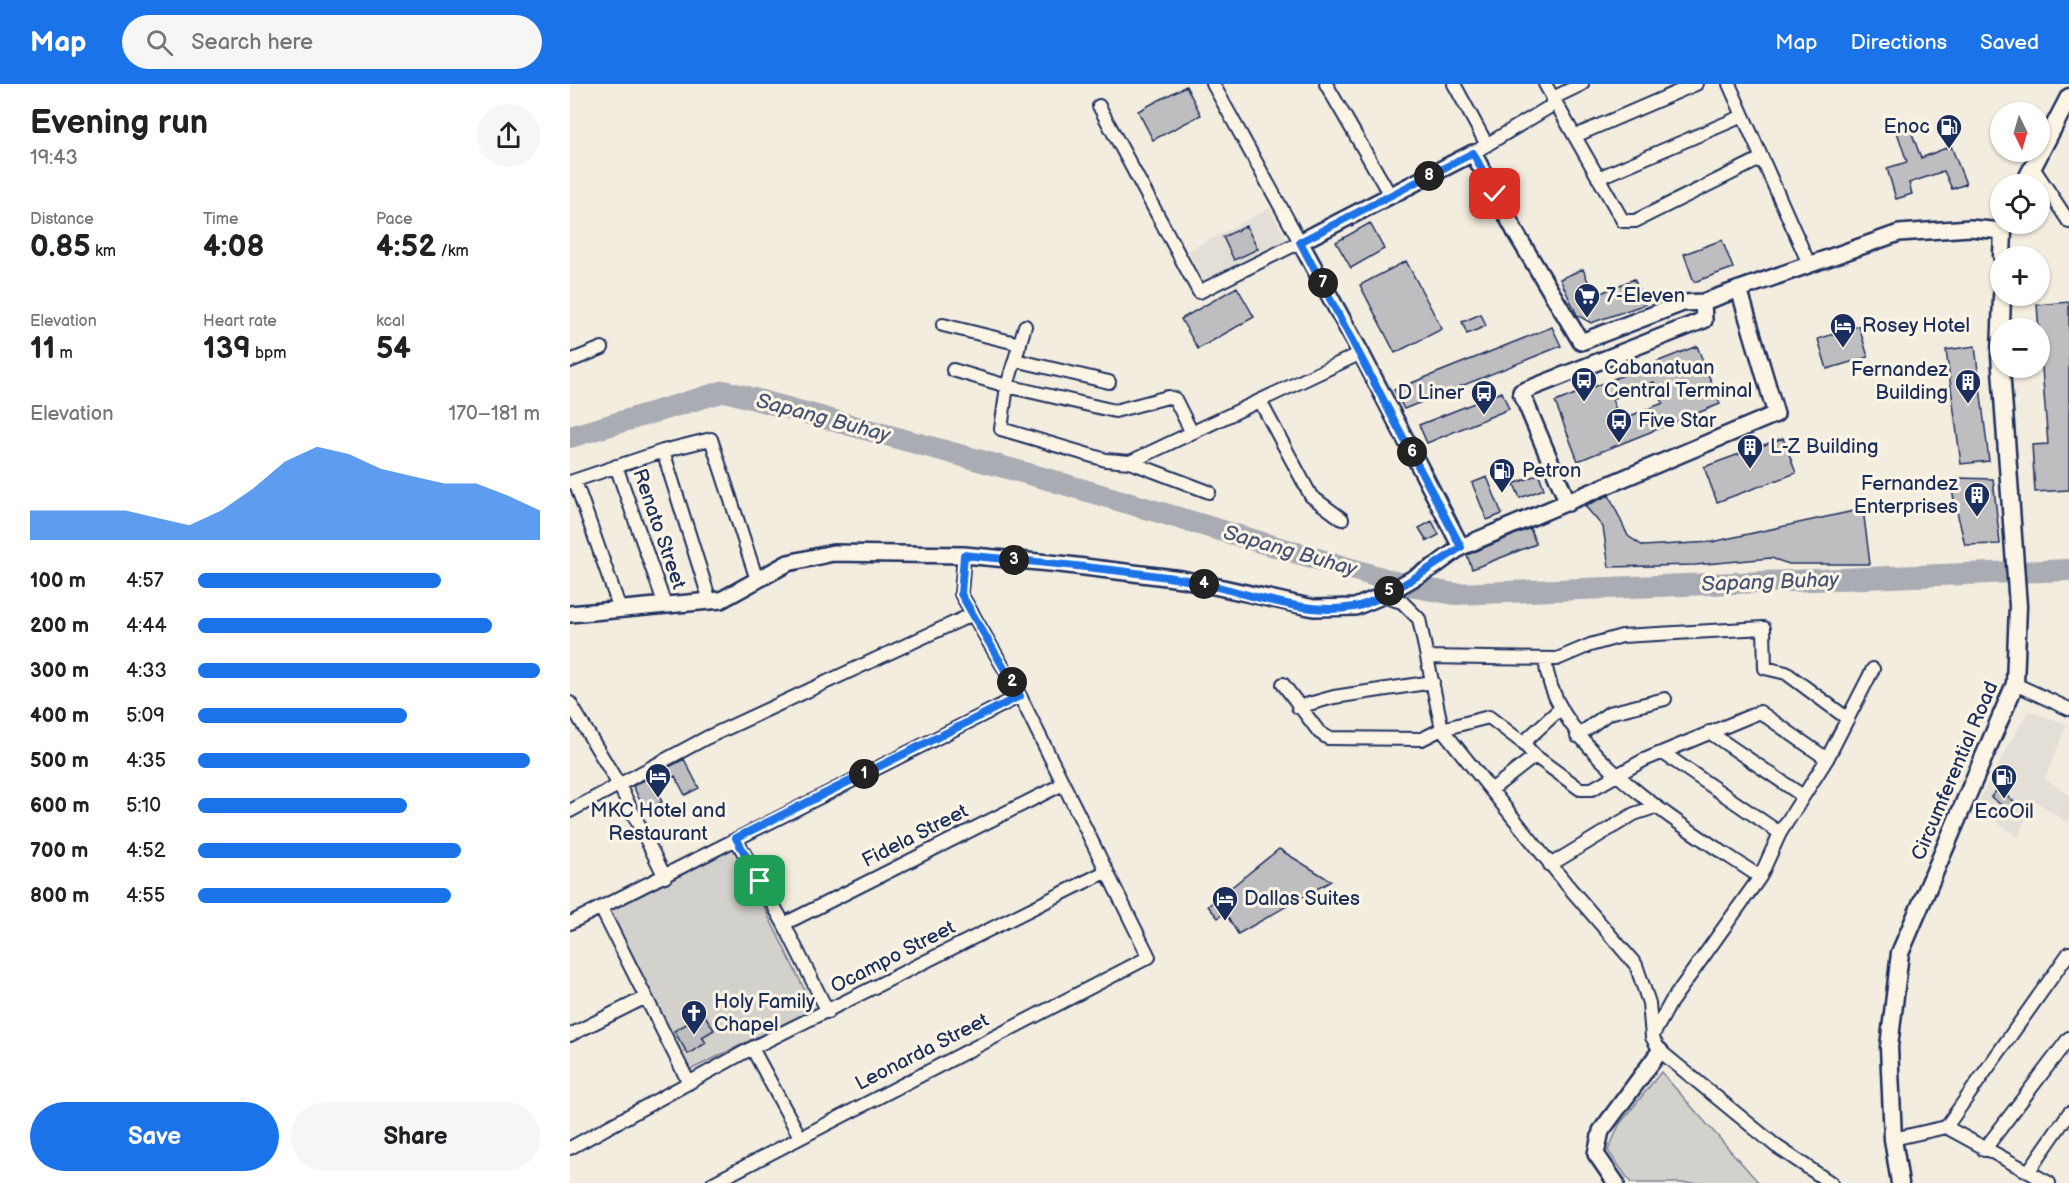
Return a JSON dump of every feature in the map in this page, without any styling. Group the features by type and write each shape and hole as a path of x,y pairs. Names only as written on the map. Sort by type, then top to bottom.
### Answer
{"main road":[{"path":"2028,174 2069,97"},
{"name":"Circumferential Road","path":"1900,1183 1893,1139 1889,1047 1900,953 2015,684 2018,606 2000,355 2002,306"}],"street":[{"path":"1213,84 1361,353 1461,547"},
{"path":"1326,84 1390,195"},
{"path":"1454,84 1487,145"},
{"path":"1545,84 1623,221 1635,221 1762,158"},
{"path":"1553,98 1582,84"},
{"path":"1575,136 1696,84"},
{"path":"1729,84 1809,264"},
{"path":"1099,106 1198,292 1473,153 1551,106 1553,98"},
{"path":"1598,178 1743,116"},
{"path":"1473,153 1523,245 1581,342 1683,303 1703,302 1899,233 1990,227"},
{"path":"2032,166 2069,222"},
{"path":"570,613 721,600 788,563 833,553 964,555 1060,564 1182,579 1314,608 1355,607 1387,593 1435,566 1461,547 1776,414 1739,289"},
{"path":"1568,503 1521,392 1704,320 1703,302"},
{"path":"943,325 1020,344"},
{"path":"1025,326 1007,386 1001,429 1106,460 1130,462 1209,492"},
{"path":"570,361 602,348"},
{"path":"1130,462 1361,353"},
{"path":"1015,360 1109,382"},
{"path":"953,370 1007,386 1115,411 1168,397 1175,399 1192,433"},
{"path":"1260,401 1311,496 1342,519"},
{"path":"620,609 572,482 663,451 711,439 757,580"},
{"path":"663,451 710,601"},
{"name":"Renato Street","path":"616,466 665,605"},
{"path":"964,555 961,594 1020,696 1107,871"},
{"path":"1387,593 1402,602 1419,619 1442,729 1550,865 1636,965 1649,1003 1652,1037 1660,1051 1776,1146 1831,1183"},
{"path":"570,811 706,738 973,614"},
{"path":"1428,657 1557,659 1590,645 1622,636 1764,628 1765,668 1786,673 1848,719"},
{"path":"1545,660 1546,675 1560,709 1577,736 1656,807 1760,877"},
{"path":"1652,1037 1671,1002 1760,877 1780,833 1827,759 1873,669"},
{"path":"1298,706 1334,697 1433,682"},
{"path":"1283,684 1318,732 1328,738 1422,739 1442,729 1489,717 1523,743 1535,756 1580,789 1592,789 1663,753 1760,712 1827,759"},
{"path":"2015,684 2069,709"},
{"path":"570,923 1020,696"},
{"path":"1577,736 1609,713 1665,699"},
{"path":"570,703 619,785 665,877"},
{"path":"1523,743 1560,709"},
{"path":"1709,732 1803,796"},
{"path":"1663,753 1780,833"},
{"path":"1491,790 1535,756"},
{"name":"Fidela Street","path":"784,924 1063,784"},
{"path":"1550,865 1634,814 1656,807"},
{"path":"736,838 784,924 828,1012"},
{"name":"Leonarda Street","path":"713,1183 1149,957 1107,871"},
{"name":"Ocampo Street","path":"570,1148 752,1048 1107,871"},
{"path":"601,908 644,998 689,1083"},
{"path":"1893,1139 1946,1127 2069,953"},
{"path":"570,1035 644,998"},
{"path":"1984,1150 2069,1038"},
{"path":"752,1048 800,1137"},
{"path":"1616,1183 1596,1154 1601,1131 1660,1051"},
{"path":"2028,1172 2069,1113"},
{"path":"1946,1127 1984,1150 2049,1183"}],"shaded area":[{"path":"1270,208 1287,240 1204,282 1188,251"},
{"path":"2028,711 2067,724 2045,779 2069,794 2069,824 2034,800 2018,837 1975,807"},
{"path":"735,848 814,1009 690,1070 608,912"},
{"path":"1661,1072 1759,1183 1631,1183 1608,1151 1619,1125"}],"building":[{"path":"1186,86 1201,115 1153,140 1138,111"},
{"path":"1910,128 1921,158 1951,146 1966,184 1952,189 1944,171 1909,183 1912,194 1896,199 1887,168 1907,162 1897,132"},
{"path":"1370,223 1384,249 1351,268 1336,242"},
{"path":"1246,226 1258,249 1234,260 1223,237"},
{"path":"1722,240 1733,268 1694,282 1684,254"},
{"path":"1406,261 1442,329 1395,353 1360,285"},
{"path":"1583,269 1594,296 1634,279 1646,304 1591,323 1577,315 1560,279"},
{"path":"1237,287 1254,317 1198,349 1181,319"},
{"path":"2069,302 2069,490 2035,492 2032,445 2048,444 2043,378 2050,378 2050,318 2038,318 2037,306 2050,306 2050,304"},
{"path":"1481,314 1486,326 1467,334 1462,322"},
{"path":"1859,326 1868,357 1827,369 1818,339"},
{"path":"1552,327 1561,346 1404,409 1394,390"},
{"name":"Cabanatuan Central Terminal","path":"1697,346 1720,404 1578,461 1555,402","holes":["1654,382 1663,403 1620,420 1612,399"]},
{"name":"Fernandez Building","path":"1975,346 1989,461 1961,464 1946,350"},
{"path":"1502,392 1509,409 1427,443 1419,425"},
{"name":"L-Z Building","path":"1783,438 1796,473 1717,502 1704,467"},
{"path":"1539,474 1544,489 1520,498 1514,484"},
{"path":"1487,477 1502,514 1487,520 1472,483"},
{"name":"Fernandez Enterprises","path":"1958,478 1993,479 2000,544 1965,545 1952,491"},
{"path":"1609,495 1628,536 1643,546 1712,542 1863,509 1870,564 1789,564 1771,558 1695,565 1609,567 1603,527 1585,506"},
{"path":"1432,521 1439,535 1427,541 1419,528"},
{"path":"1530,528 1536,544 1472,569 1467,555"},
{"path":"684,759 699,788 685,795 675,776 654,786 662,802 645,811 633,786"},
{"name":"EcoOil","path":"1998,789 2016,803 2009,811 1991,797"},
{"path":"1279,849 1331,881 1238,934 1225,912 1218,918 1208,906"},
{"name":"Holy Family Chapel","path":"704,1014 714,1030 702,1037 706,1043 688,1054 674,1031"}],"waterway":[{"name":"Sapang Buhay","path":"570,437 725,391 1040,477 1409,586 1455,594 2069,570"}],"place":[{"name":"Enoc","path":"1949,150"},
{"name":"7-Eleven","path":"1587,319"},
{"name":"Rosey Hotel","path":"1843,349"},
{"name":"Cabanatuan Central Terminal","path":"1584,403"},
{"name":"Fernandez Building","path":"1968,405"},
{"name":"D Liner","path":"1484,416"},
{"name":"Five Star","path":"1619,444"},
{"name":"L-Z Building","path":"1750,470"},
{"name":"Petron","path":"1502,494"},
{"name":"Fernandez Enterprises","path":"1977,518"},
{"name":"MKC Hotel and Restaurant","path":"658,799"},
{"name":"EcoOil","path":"2004,800"},
{"name":"Dallas Suites","path":"1225,922"},
{"name":"Holy Family Chapel","path":"694,1036"}],"route":[{"path":"760,881 736,838 1020,696 961,594 964,555 1182,579 1314,608 1355,607 1382,596 1435,566 1461,547 1361,353 1300,242 1473,153 1495,194"}]}
